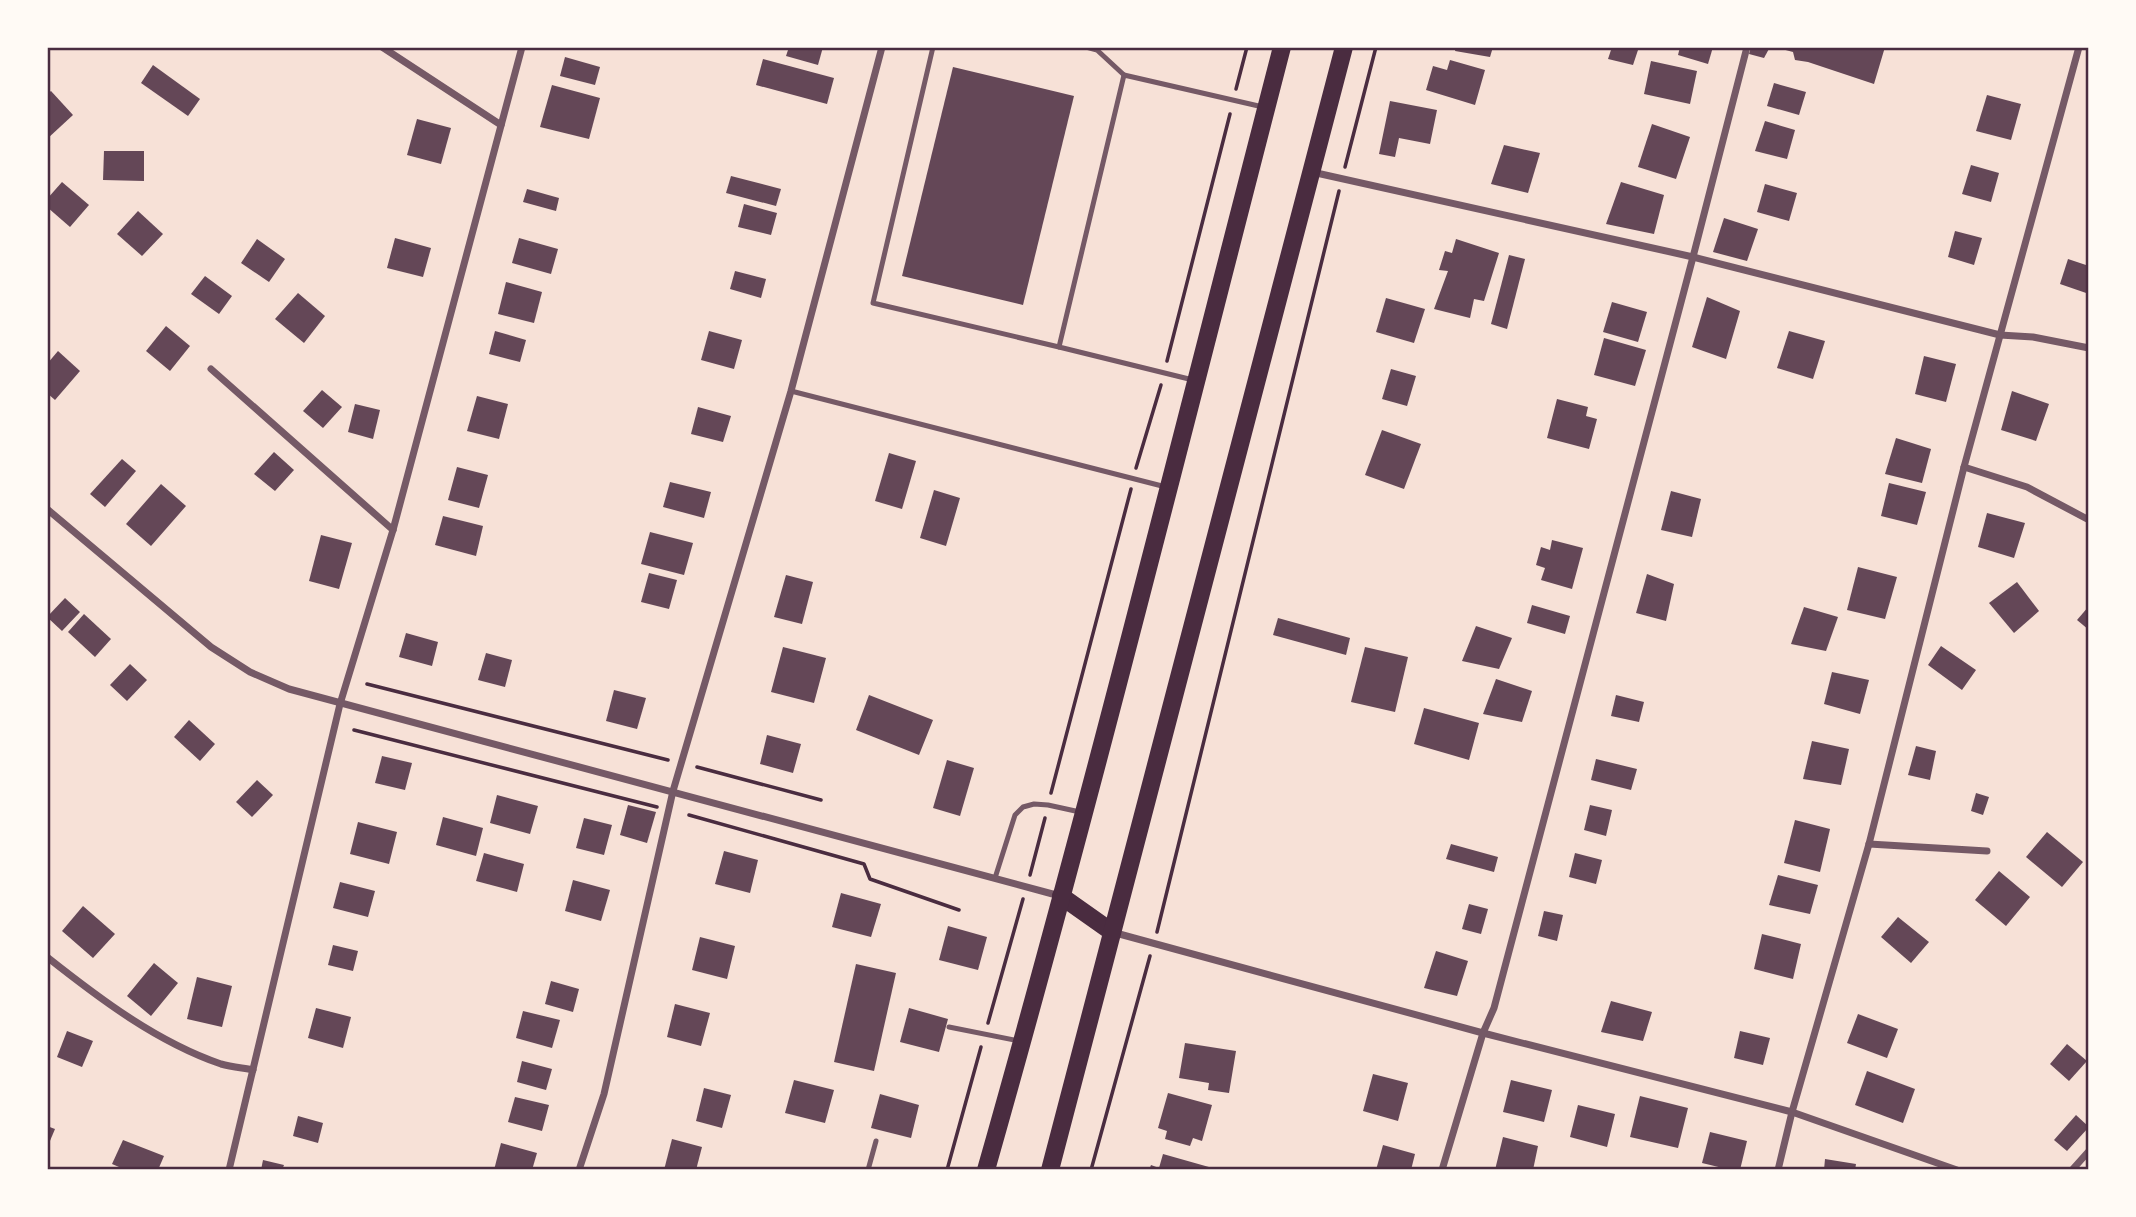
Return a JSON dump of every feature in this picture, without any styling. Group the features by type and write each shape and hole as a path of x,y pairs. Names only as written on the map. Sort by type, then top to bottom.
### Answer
{"main road":[{"path":"986,1170 1197,382 1282,47"},
{"path":"1050,1170 1344,47"},
{"path":"1061,896 1112,932"}],"street":[{"path":"382,47 501,125"},
{"path":"229,1170 340,704 393,530 522,47"},
{"path":"579,1170 604,1094 673,791 791,391 882,47"},
{"path":"1442,1170 1483,1033 1494,1008 1746,47"},
{"path":"1778,1170 1792,1112 1869,844 1964,467 2079,47"},
{"path":"1312,172 1693,257 2000,335 2033,337 2089,348"},
{"path":"211,369 393,530"},
{"path":"1964,467 2026,487 2089,520"},
{"path":"47,509 211,647 250,672 289,690 1061,896"},
{"path":"1869,844 1987,851"},
{"path":"1112,932 1483,1033 1792,1112 1957,1170"},
{"path":"47,957 92,993 173,1044 223,1064 253,1070"},
{"path":"2072,1170 2089,1151"}],"lane":[{"path":"933,47 873,303 1197,382"},
{"path":"1086,47 1097,50 1124,75 1266,108"},
{"path":"1059,347 1124,75"},
{"path":"791,391 1169,488"},
{"path":"995,878 1015,815 1023,807 1034,804 1048,805 1083,812"},
{"path":"949,1027 1022,1042"},
{"path":"868,1170 876,1141"}],"path":[{"path":"947,1170 1164,373 1247,47"},
{"path":"1091,1170 1154,944 1342,179 1377,47"},
{"path":"367,684 668,760"},
{"path":"354,730 657,807"},
{"path":"697,767 821,800"},
{"path":"689,815 864,864 870,879 958,910"}],"building":[{"path":"789,47 823,47 818,65 786,56"},
{"path":"1456,47 1493,47 1490,57 1455,51"},
{"path":"1612,47 1639,47 1633,65 1608,59"},
{"path":"1680,47 1713,47 1708,64 1678,55"},
{"path":"1751,47 1770,47 1764,58 1749,54"},
{"path":"1774,47 1885,47 1874,84 1795,60 1793,52"},
{"path":"565,57 600,67 595,85 560,76"},
{"path":"763,59 834,78 827,104 756,85"},
{"path":"1450,60 1485,70 1475,105 1426,90 1433,66 1447,70"},
{"path":"1651,61 1697,71 1690,104 1644,94"},
{"path":"153,65 200,99 188,116 141,83"},
{"path":"953,67 1074,96 1023,305 902,276"},
{"path":"1774,83 1806,92 1799,115 1767,106"},
{"path":"552,85 600,98 589,139 540,127"},
{"path":"51,91 73,115 47,139 47,94"},
{"path":"1987,95 2021,104 2011,140 1976,131"},
{"path":"1390,101 1437,110 1430,144 1399,138 1395,157 1379,154"},
{"path":"417,119 451,128 441,164 407,155"},
{"path":"1765,121 1795,130 1787,159 1755,151"},
{"path":"1652,124 1690,137 1676,179 1638,167"},
{"path":"1504,145 1540,153 1528,193 1491,184"},
{"path":"104,151 144,151 144,181 103,180"},
{"path":"1971,165 1999,173 1991,202 1962,194"},
{"path":"731,176 781,189 776,206 726,193"},
{"path":"62,182 89,205 70,227 47,207 47,199"},
{"path":"1621,182 1664,195 1654,234 1606,224"},
{"path":"1765,184 1797,193 1789,221 1757,212"},
{"path":"527,189 559,198 556,211 523,202"},
{"path":"744,204 777,213 771,235 738,227"},
{"path":"138,211 163,234 142,256 117,234"},
{"path":"1724,218 1758,229 1747,261 1713,252"},
{"path":"1955,231 1982,238 1974,265 1948,257"},
{"path":"395,238 431,248 423,277 387,268"},
{"path":"519,238 558,249 551,274 512,263"},
{"path":"257,239 285,259 269,282 241,263"},
{"path":"1456,239 1499,253 1484,301 1474,299 1470,318 1434,309 1448,271 1439,270 1445,251 1452,253"},
{"path":"1509,255 1525,259 1507,329 1491,324"},
{"path":"2068,259 2089,266 2089,294 2060,284"},
{"path":"735,271 766,279 761,298 730,289"},
{"path":"205,276 232,296 219,314 191,294"},
{"path":"506,282 542,292 534,323 498,314"},
{"path":"298,293 325,316 304,343 275,319"},
{"path":"1707,297 1740,311 1726,359 1692,347"},
{"path":"1386,298 1425,309 1414,343 1376,332"},
{"path":"1612,302 1647,312 1638,342 1603,332"},
{"path":"166,326 190,346 170,371 146,351"},
{"path":"495,331 526,340 520,362 489,354"},
{"path":"709,331 742,340 734,369 701,360"},
{"path":"1789,331 1825,341 1813,379 1777,368"},
{"path":"1604,338 1646,350 1635,386 1594,375"},
{"path":"58,351 80,371 55,400 47,393 47,364"},
{"path":"1924,356 1956,364 1946,402 1915,394"},
{"path":"1391,369 1416,376 1407,406 1382,399"},
{"path":"322,390 342,407 323,428 303,411"},
{"path":"2012,391 2049,404 2036,441 2001,430"},
{"path":"477,396 508,404 499,439 467,431"},
{"path":"1557,399 1588,407 1586,416 1597,419 1589,449 1547,438"},
{"path":"355,404 380,410 373,439 348,432"},
{"path":"698,407 731,416 723,442 691,434"},
{"path":"1382,430 1421,444 1404,489 1365,475"},
{"path":"1896,438 1931,449 1922,483 1885,474"},
{"path":"274,452 294,470 275,491 254,474"},
{"path":"889,453 916,461 902,509 875,501"},
{"path":"122,459 136,471 105,507 90,494"},
{"path":"457,467 488,475 479,508 448,500"},
{"path":"670,482 711,492 704,518 663,507"},
{"path":"1889,483 1926,492 1917,525 1881,516"},
{"path":"161,484 186,506 151,546 126,524"},
{"path":"934,490 960,498 946,546 920,538"},
{"path":"1671,491 1701,499 1692,537 1661,530"},
{"path":"1987,513 2025,523 2014,558 1978,547"},
{"path":"443,516 483,526 476,556 435,545"},
{"path":"650,532 693,543 684,575 641,564"},
{"path":"321,535 352,543 339,589 309,581"},
{"path":"1552,540 1583,548 1572,589 1541,580 1545,568 1536,565 1541,547 1550,550"},
{"path":"1858,567 1897,577 1885,619 1847,610"},
{"path":"649,573 677,580 669,609 641,602"},
{"path":"1647,574 1674,584 1666,621 1636,613"},
{"path":"786,575 813,582 802,624 774,617"},
{"path":"2017,582 2039,611 2014,633 1989,603"},
{"path":"65,598 80,612 62,631 47,617"},
{"path":"1532,605 1570,616 1565,634 1527,623"},
{"path":"2089,606 2089,630 2077,620"},
{"path":"1804,607 1838,617 1826,651 1791,644"},
{"path":"84,614 111,639 95,657 68,632"},
{"path":"1278,618 1350,638 1346,655 1273,635"},
{"path":"1476,626 1512,638 1499,669 1462,661"},
{"path":"406,633 438,642 432,666 399,657"},
{"path":"1941,646 1976,670 1962,690 1928,665"},
{"path":"783,647 826,658 814,703 771,692"},
{"path":"1365,647 1408,657 1395,712 1351,702"},
{"path":"486,653 512,660 505,687 478,680"},
{"path":"130,664 147,680 127,701 110,685"},
{"path":"1832,672 1869,680 1860,714 1824,704"},
{"path":"1496,679 1532,691 1522,722 1483,714"},
{"path":"614,690 646,698 637,729 606,721"},
{"path":"869,695 933,720 919,755 856,730"},
{"path":"1616,695 1644,702 1639,722 1611,716"},
{"path":"1424,708 1479,723 1469,760 1414,744"},
{"path":"189,720 215,744 200,761 174,737"},
{"path":"767,735 801,744 793,773 760,764"},
{"path":"1812,741 1849,749 1841,785 1803,779"},
{"path":"1916,746 1936,751 1930,780 1908,775"},
{"path":"382,756 412,763 405,790 375,783"},
{"path":"1596,759 1637,769 1631,790 1591,780"},
{"path":"947,760 974,768 960,816 933,808"},
{"path":"257,780 273,795 252,817 236,802"},
{"path":"1976,793 1989,797 1983,815 1971,811"},
{"path":"497,795 538,806 530,834 490,823"},
{"path":"628,805 656,812 647,843 620,835"},
{"path":"1590,805 1612,810 1606,836 1584,830"},
{"path":"443,817 483,828 476,856 436,845"},
{"path":"584,818 612,825 604,855 576,848"},
{"path":"1795,820 1830,829 1820,872 1784,863"},
{"path":"358,822 397,832 389,864 350,854"},
{"path":"2047,832 2083,862 2062,887 2026,857"},
{"path":"1451,844 1498,857 1494,872 1446,859"},
{"path":"724,851 758,860 750,893 715,884"},
{"path":"484,853 524,864 517,892 476,881"},
{"path":"1575,853 1602,860 1596,884 1569,877"},
{"path":"1999,871 2030,897 2006,926 1975,900"},
{"path":"1778,875 1818,885 1810,914 1769,905"},
{"path":"573,880 610,890 601,921 565,911"},
{"path":"340,882 375,891 368,917 333,908"},
{"path":"841,893 881,904 871,937 832,927"},
{"path":"1469,904 1488,909 1481,934 1462,929"},
{"path":"83,906 115,934 93,958 62,931"},
{"path":"1544,911 1563,915 1557,941 1538,936"},
{"path":"1898,917 1929,942 1911,963 1881,937"},
{"path":"948,926 987,937 978,970 939,960"},
{"path":"1762,934 1801,944 1793,979 1754,969"},
{"path":"700,937 735,946 727,979 692,970"},
{"path":"333,945 358,951 353,971 328,965"},
{"path":"1436,951 1468,961 1457,996 1424,988"},
{"path":"154,963 178,983 151,1016 127,996"},
{"path":"856,964 896,973 874,1071 834,1062"},
{"path":"197,977 232,986 222,1027 187,1019"},
{"path":"551,981 579,989 573,1012 545,1004"},
{"path":"1611,1001 1652,1012 1643,1041 1601,1032"},
{"path":"675,1004 710,1013 701,1046 667,1037"},
{"path":"316,1008 351,1017 343,1048 308,1038"},
{"path":"909,1008 948,1019 939,1052 900,1042"},
{"path":"523,1011 560,1020 552,1048 516,1038"},
{"path":"1858,1014 1898,1029 1887,1058 1847,1043"},
{"path":"67,1031 93,1041 82,1067 57,1057"},
{"path":"1740,1031 1770,1038 1763,1065 1734,1058"},
{"path":"1185,1043 1236,1051 1229,1093 1208,1090 1209,1083 1179,1078"},
{"path":"2067,1044 2087,1061 2069,1081 2050,1064"},
{"path":"522,1061 552,1069 546,1090 517,1082"},
{"path":"1867,1071 1915,1089 1903,1123 1855,1105"},
{"path":"1373,1074 1408,1083 1398,1121 1363,1111"},
{"path":"794,1080 834,1090 825,1123 785,1113"},
{"path":"1511,1080 1552,1090 1544,1122 1503,1112"},
{"path":"704,1088 731,1095 722,1128 696,1121"},
{"path":"1168,1093 1212,1105 1202,1141 1193,1138 1190,1146 1165,1139 1167,1131 1158,1128"},
{"path":"880,1094 919,1105 911,1138 871,1128"},
{"path":"1640,1096 1688,1108 1678,1148 1630,1137"},
{"path":"515,1097 549,1105 542,1131 508,1122"},
{"path":"1578,1105 1615,1114 1607,1147 1570,1137"},
{"path":"2076,1115 2089,1127 2067,1151 2054,1140"},
{"path":"298,1116 323,1123 318,1143 293,1136"},
{"path":"47,1126 55,1129 47,1148"},
{"path":"1710,1132 1747,1141 1740,1170 1702,1163"},
{"path":"1503,1137 1538,1146 1533,1170 1495,1170"},
{"path":"672,1139 702,1147 696,1170 664,1170"},
{"path":"123,1140 164,1156 158,1170 126,1170 112,1164"},
{"path":"501,1143 537,1153 532,1170 494,1170"},
{"path":"1383,1145 1415,1154 1411,1170 1376,1170"},
{"path":"1163,1154 1216,1170 1149,1170 1151,1165 1159,1168"},
{"path":"1825,1159 1856,1164 1855,1170 1824,1170"},
{"path":"263,1160 284,1165 282,1170 261,1170"}]}
